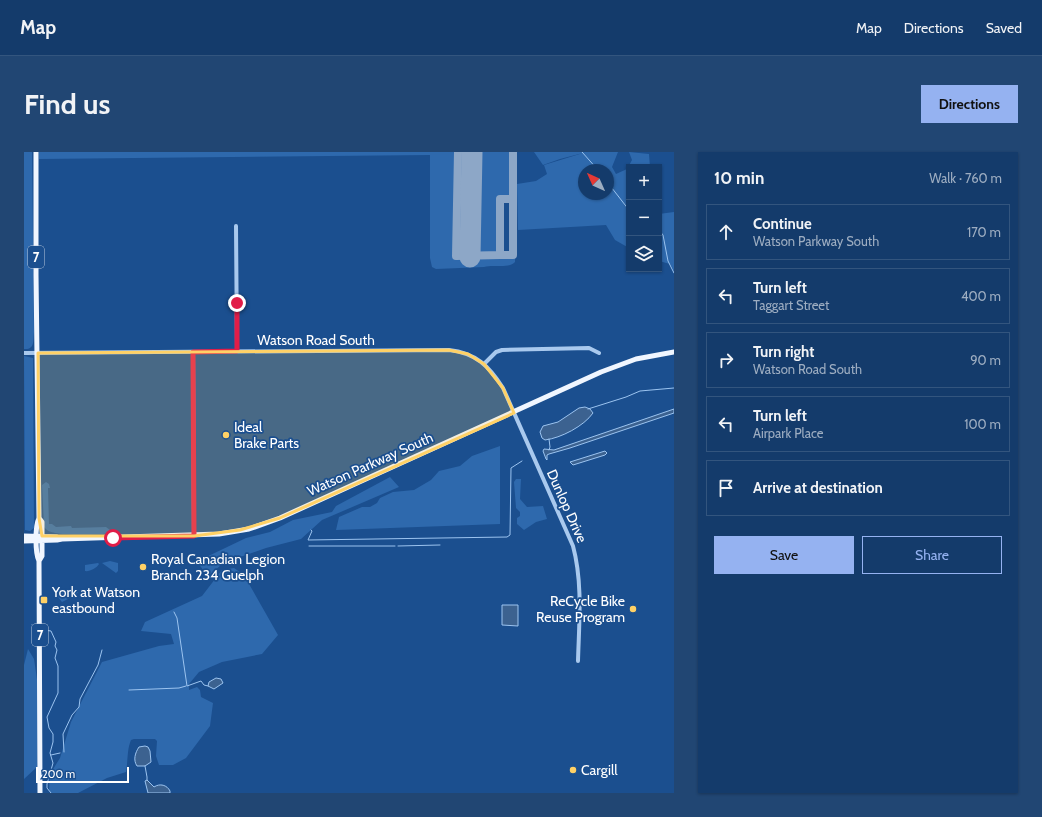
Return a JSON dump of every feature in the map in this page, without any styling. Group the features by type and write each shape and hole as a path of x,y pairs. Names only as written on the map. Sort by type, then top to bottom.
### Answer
{"main road":[{"name":"7","path":"36,152 39,518 37,522 42,556 39,561 40,793"},
{"name":"Watson Parkway South","path":"39,539 57,540 194,536 219,534 249,528 280,518 608,370 636,359 674,352"},
{"path":"24,536 39,539"},
{"path":"24,541 39,539"}],"street":[{"path":"236,226 237,351"},
{"path":"484,364 496,352 502,350 589,348 599,353"},
{"name":"Watson Road South","path":"24,353 449,350 468,354 484,364 495,375 514,413"},
{"path":"193,352 194,536"},
{"name":"Dunlop Drive","path":"514,413 571,540 577,559 579,574 578,662"}],"highlighted area":[{"path":"449,350 468,354 484,364 503,388 514,413 280,518 240,530 194,536 42,536 39,518 38,353"}],"shaded area":[{"path":"24,152 32,152 34,332 32,346 28,349 24,349"},
{"path":"39,152 516,152 516,197 499,198 499,256 515,256 515,262 505,266 436,269 432,267 430,258 430,155 39,159"},
{"path":"534,152 618,152 613,164 578,164 578,200 614,200 614,170 616,174 626,169 626,246 615,240 606,225 518,230 517,184 536,181 547,174 544,165 583,153 543,165"},
{"path":"629,152 649,154 650,164 630,164 632,160"},
{"path":"674,212 674,271 670,264 662,262 662,214"},
{"path":"24,356 33,358 34,528 30,531 25,530"},
{"path":"585,407 590,409 593,413 578,427 558,437 545,440 542,438 540,432 543,426 558,422 579,408"},
{"path":"674,409 674,413 549,454 547,455 547,460 543,451 544,449 554,450"},
{"path":"500,446 500,524 336,530 339,517 362,507 370,507 377,503 380,498 393,492 414,490 431,480 439,471 460,466 472,456"},
{"path":"605,451 607,453 605,455 573,465 570,462"},
{"path":"390,477 399,487 322,520 301,539 266,548 223,563 207,578 206,574 198,563 200,560 246,538 270,532 293,520 332,512 336,506"},
{"path":"516,479 521,479 520,499 527,507 543,506 547,519 536,522 524,530 517,524 517,518 520,516 520,512 516,508 514,482"},
{"path":"46,482 49,484 50,488 48,488 49,524 56,527 71,526 72,528 106,527 110,530 110,533 66,534 51,532 46,529 44,527 42,485"},
{"path":"110,561 118,563 118,571 116,573 102,563"},
{"path":"99,564 95,568 85,571 85,565"},
{"path":"234,568 244,575 278,635 262,654 222,662 199,672 189,684 189,690 197,687 200,690 201,697 213,703 210,726 186,758 173,765 159,765 156,756 157,741 155,739 134,739 131,740 128,751 126,772 107,778 78,793 51,793 49,789 50,774 60,758 71,722 102,662 159,646 174,644 171,634 141,631 145,622 202,596 222,570"},
{"path":"58,592 78,592 76,595 62,602 58,597"},
{"path":"502,605 518,605 518,626 502,625"},
{"path":"28,649 34,659 38,686 37,767 24,779 24,665"},
{"path":"216,678 221,679 223,683 214,689 208,686 209,682"},
{"path":"139,747 148,747 150,751 151,762 145,766 137,766 135,759 136,752"},
{"path":"147,780 154,787 159,785 165,786 169,789 170,793 148,793 145,781"}],"waterway":[{"path":"582,152 593,164"},
{"path":"614,191 626,206"},
{"path":"662,234 668,261 674,273"},
{"path":"588,409 640,391 674,388"},
{"path":"549,439 549,450"},
{"path":"311,530 312,531 308,540 507,537 510,535 511,468 522,461"},
{"path":"398,546 440,545"},
{"path":"309,546 395,546"},
{"path":"174,612 177,618 187,686 201,681 204,685 208,686"},
{"path":"32,625 35,629"},
{"path":"44,630 51,631 56,642 55,646 57,650 55,658 58,666 58,693 47,717 49,728 53,734 53,742 50,753 53,763 47,784 47,788 51,793"},
{"path":"64,752 63,734 72,715 79,707 80,699 98,665 102,650"},
{"path":"129,690 179,688 186,686"},
{"path":"51,755 60,753"},
{"path":"145,766 147,780"}],"taxiway":[{"path":"458,152 456,256 500,255 500,199 513,199 513,255 500,255"},
{"path":"513,152 513,199"}],"runway":[{"path":"470,257 472,152"}],"place":[{"name":"Ideal Brake Parts","path":"226,435"},
{"name":"Royal Canadian Legion Branch 234 Guelph","path":"143,567"},
{"name":"York at Watson eastbound","path":"44,600"},
{"name":"ReCycle Bike Reuse Program","path":"633,609"},
{"name":"Cargill","path":"573,770"}],"route":[{"path":"113,538 194,536 193,352 237,351 237,303"}]}
